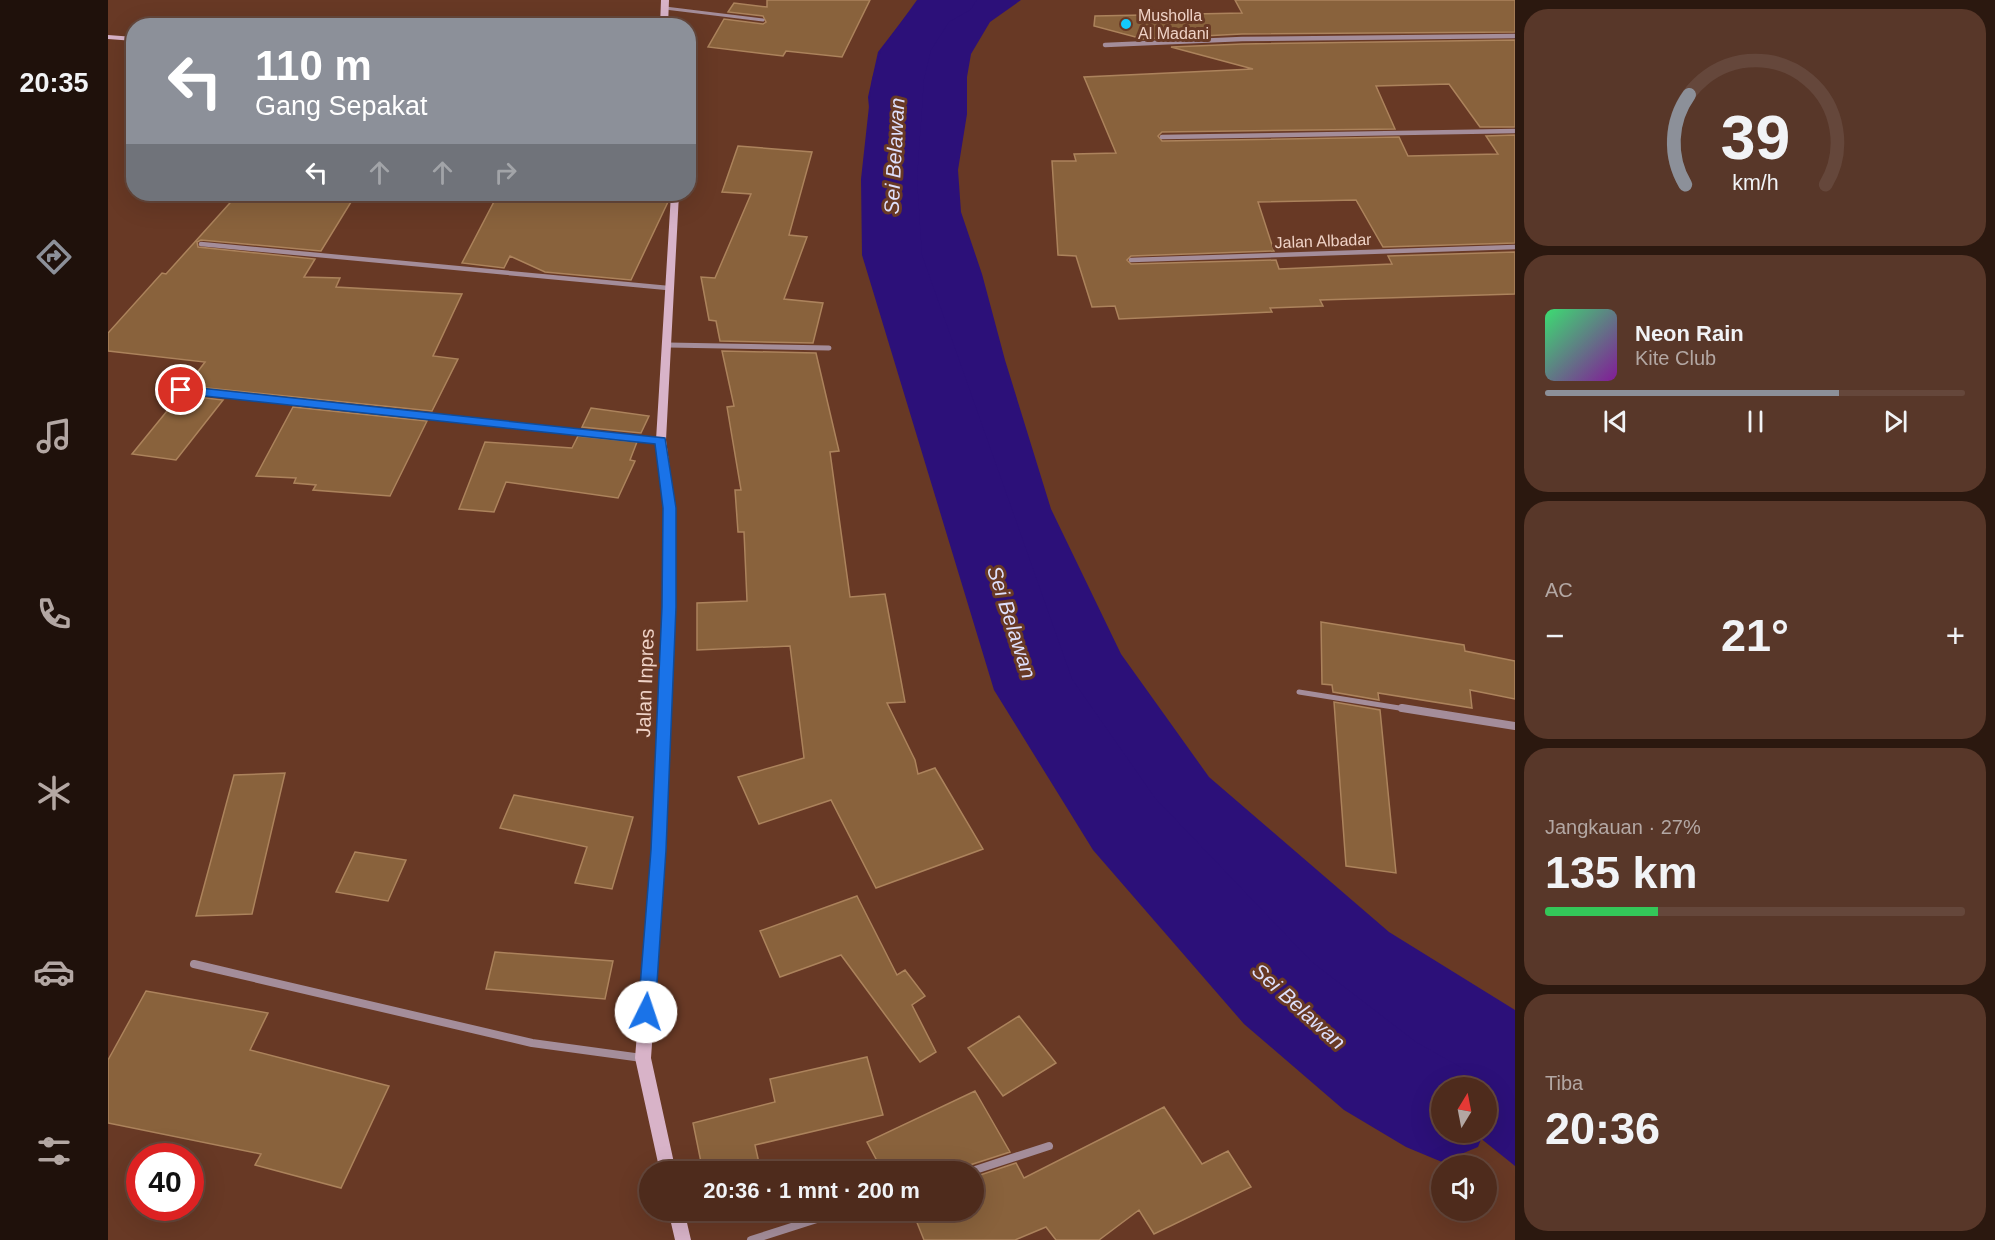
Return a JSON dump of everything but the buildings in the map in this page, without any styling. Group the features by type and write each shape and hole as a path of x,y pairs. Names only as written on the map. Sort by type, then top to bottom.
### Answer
{"street":[{"path":"1105,45 1242,39 1515,36"},
{"path":"108,37 126,38"},
{"path":"1162,137 1515,131"},
{"name":"Jalan Inpres","path":"666,1161 643,1059 659,850 669,607 669,508 661,440 674,201"},
{"path":"201,244 668,288"},
{"name":"Jalan Albadar","path":"1131,260 1515,247"},
{"path":"668,345 829,348"},
{"path":"158,388 661,440"},
{"path":"1299,692 1515,726"},
{"path":"194,964 532,1043 643,1059"},
{"path":"984,1167 1049,1146"},
{"path":"679,1221 683,1240"},
{"path":"751,1240 811,1221"}],"lane":[{"path":"665,4 763,20"}],"water":[{"name":"Sei Belawan","path":"933,0 1021,0 990,22 971,54 967,77 967,114 958,170 961,212 982,274 1005,360 1051,509 1121,654 1209,777 1389,932 1515,1010 1515,1166 1486,1143 1497,1143 1497,1077 1431,1077 1431,1097 1251,959 1148,854 993,600 956,502 931,367 917,318 890,247 874,161 868,97 878,52 908,13"}],"waterway":[{"name":"Sei Belawan","path":"953,0 931,12 906,50 898,79 889,179 892,255 1035,690 1124,824 1278,993 1380,1076 1431,1106"}],"place":[{"name":"Musholla Al Madani","path":"1126,24"}],"route":[{"path":"181,390 661,440 669,508 669,607 659,850 646,1012"}]}
